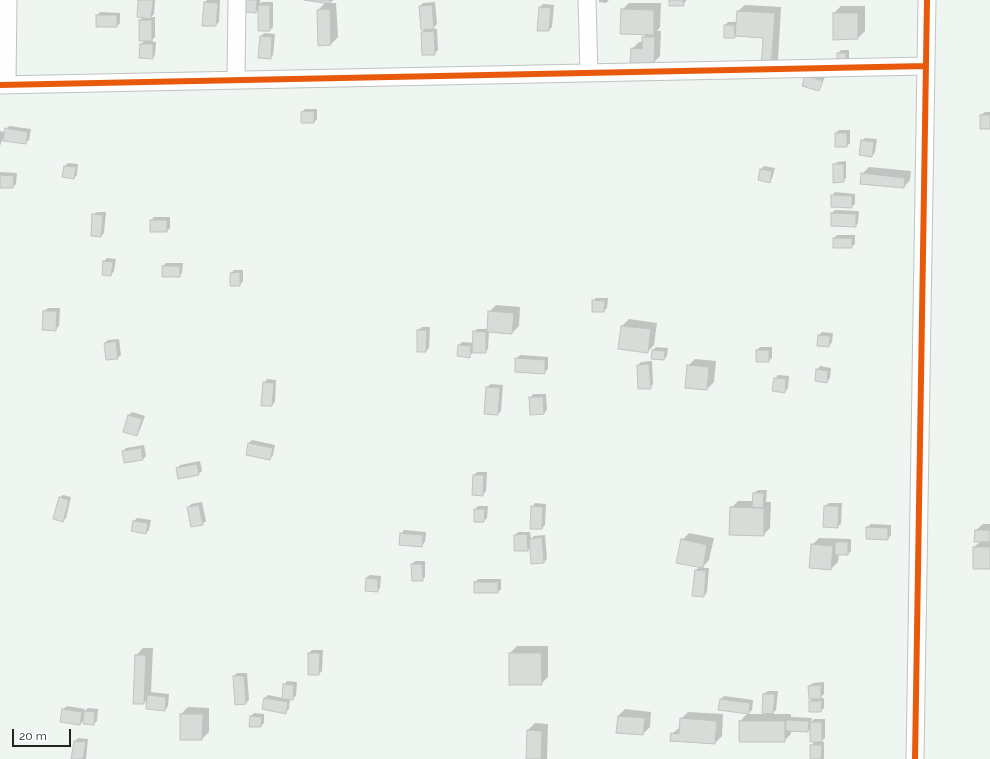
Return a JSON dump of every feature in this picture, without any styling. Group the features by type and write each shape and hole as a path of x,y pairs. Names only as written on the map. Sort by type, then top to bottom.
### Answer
{"street":[{"path":"8,0 4,84 926,66"},
{"path":"236,80 237,0"},
{"path":"587,0 589,73"},
{"path":"915,759 927,0"}],"building":[{"path":"138,0 153,0 151,19 137,17"},
{"path":"238,0 257,0 256,13 237,11"},
{"path":"304,0 330,0 330,4"},
{"path":"669,0 683,0 684,6 669,6"},
{"path":"204,2 218,3 216,26 202,26"},
{"path":"258,5 270,5 270,31 258,31"},
{"path":"432,5 434,29 421,30 419,6"},
{"path":"539,7 551,8 549,31 537,31"},
{"path":"330,9 331,45 318,46 317,10"},
{"path":"621,9 654,10 654,35 620,34"},
{"path":"737,11 775,13 771,67 761,67 763,38 735,36"},
{"path":"833,13 858,13 858,39 833,40"},
{"path":"96,15 117,15 117,27 96,27"},
{"path":"139,20 152,20 152,41 139,41"},
{"path":"724,25 734,25 735,38 724,38"},
{"path":"434,31 435,55 422,55 421,32"},
{"path":"260,36 272,37 271,59 258,58"},
{"path":"642,37 655,37 654,64 630,63 631,48 642,49"},
{"path":"140,44 153,44 153,59 139,58"},
{"path":"837,53 846,53 846,68 837,68"},
{"path":"805,75 823,81 819,91 802,86"},
{"path":"314,111 314,123 301,123 301,112"},
{"path":"980,115 990,115 990,129 980,129"},
{"path":"5,128 28,132 26,144 3,141"},
{"path":"835,133 847,133 847,147 835,147"},
{"path":"861,140 874,142 872,157 859,155"},
{"path":"833,164 844,164 844,182 833,183"},
{"path":"64,166 76,167 74,179 62,177"},
{"path":"760,169 772,171 770,183 758,180"},
{"path":"861,173 905,178 904,188 860,184"},
{"path":"0,175 14,176 13,188 0,188"},
{"path":"831,195 852,196 852,208 831,207"},
{"path":"831,213 856,214 856,227 831,226"},
{"path":"92,214 103,215 101,237 91,236"},
{"path":"150,220 167,220 167,232 150,232"},
{"path":"833,238 852,238 852,248 833,248"},
{"path":"103,261 113,262 111,276 102,275"},
{"path":"162,266 180,266 180,277 162,277"},
{"path":"240,272 240,286 230,286 230,273"},
{"path":"592,300 605,301 604,312 592,312"},
{"path":"43,311 57,311 56,331 42,330"},
{"path":"488,311 514,313 512,334 487,332"},
{"path":"621,326 651,329 648,353 618,349"},
{"path":"417,330 427,330 426,352 417,352"},
{"path":"473,331 486,332 486,353 472,353"},
{"path":"818,335 830,336 829,347 817,346"},
{"path":"116,341 118,359 106,360 104,343"},
{"path":"458,345 471,346 470,358 457,356"},
{"path":"652,350 665,351 664,360 651,359"},
{"path":"756,350 769,350 769,362 756,362"},
{"path":"515,358 545,360 545,374 515,372"},
{"path":"649,364 651,389 638,389 637,365"},
{"path":"687,365 709,367 707,390 685,388"},
{"path":"816,369 828,371 827,383 815,381"},
{"path":"774,378 786,379 785,393 772,391"},
{"path":"263,382 274,383 272,406 261,406"},
{"path":"486,387 500,388 498,415 484,414"},
{"path":"529,397 543,397 544,414 530,415"},
{"path":"128,415 142,419 137,436 123,432"},
{"path":"248,443 273,448 270,460 246,455"},
{"path":"141,448 143,460 124,463 122,451"},
{"path":"197,464 199,475 178,479 176,468"},
{"path":"473,475 484,475 483,496 472,495"},
{"path":"753,493 764,493 763,508 752,507"},
{"path":"59,497 69,500 63,522 53,519"},
{"path":"199,505 203,525 191,527 187,507"},
{"path":"531,506 543,507 542,529 530,529"},
{"path":"824,506 839,506 838,528 823,527"},
{"path":"730,507 764,508 764,536 729,535"},
{"path":"474,509 485,509 484,522 474,522"},
{"path":"133,521 148,523 146,534 131,531"},
{"path":"866,527 888,528 888,540 866,539"},
{"path":"975,530 990,530 990,542 974,542"},
{"path":"400,533 423,535 422,547 399,545"},
{"path":"527,534 528,551 514,551 514,535"},
{"path":"542,537 544,563 531,564 529,539"},
{"path":"681,539 707,545 703,568 676,563"},
{"path":"835,542 848,542 848,555 835,555"},
{"path":"811,544 833,546 831,570 809,568"},
{"path":"973,547 990,547 990,569 973,569"},
{"path":"411,564 422,564 423,581 412,581"},
{"path":"695,570 706,571 704,597 692,596"},
{"path":"366,578 378,579 378,592 365,591"},
{"path":"474,582 498,582 498,593 474,593"},
{"path":"308,653 320,653 319,675 308,675"},
{"path":"509,653 541,653 542,685 509,685"},
{"path":"135,655 146,655 144,704 133,704"},
{"path":"233,676 244,676 246,704 235,705"},
{"path":"283,684 294,685 293,700 282,699"},
{"path":"821,685 821,699 809,699 808,686"},
{"path":"763,694 775,694 773,714 762,713"},
{"path":"147,695 166,697 165,711 146,709"},
{"path":"264,698 288,702 286,714 262,709"},
{"path":"720,699 750,703 749,714 718,710"},
{"path":"809,701 822,701 821,712 809,712"},
{"path":"62,709 82,712 80,725 60,722"},
{"path":"84,711 95,712 94,725 83,724"},
{"path":"180,714 203,714 202,740 180,740"},
{"path":"250,716 262,717 261,727 249,727"},
{"path":"618,716 645,718 643,735 616,733"},
{"path":"680,718 717,721 715,744 670,741 671,733 679,734"},
{"path":"786,720 809,721 808,732 786,731"},
{"path":"739,721 785,721 785,742 739,742"},
{"path":"810,722 822,722 822,742 810,742"},
{"path":"527,730 542,731 541,759 526,759"},
{"path":"74,741 86,742 83,759 71,759"},
{"path":"810,745 822,745 821,759 810,759"}],"cycle path":[{"path":"915,759 927,0"},
{"path":"0,85 926,66"}]}
